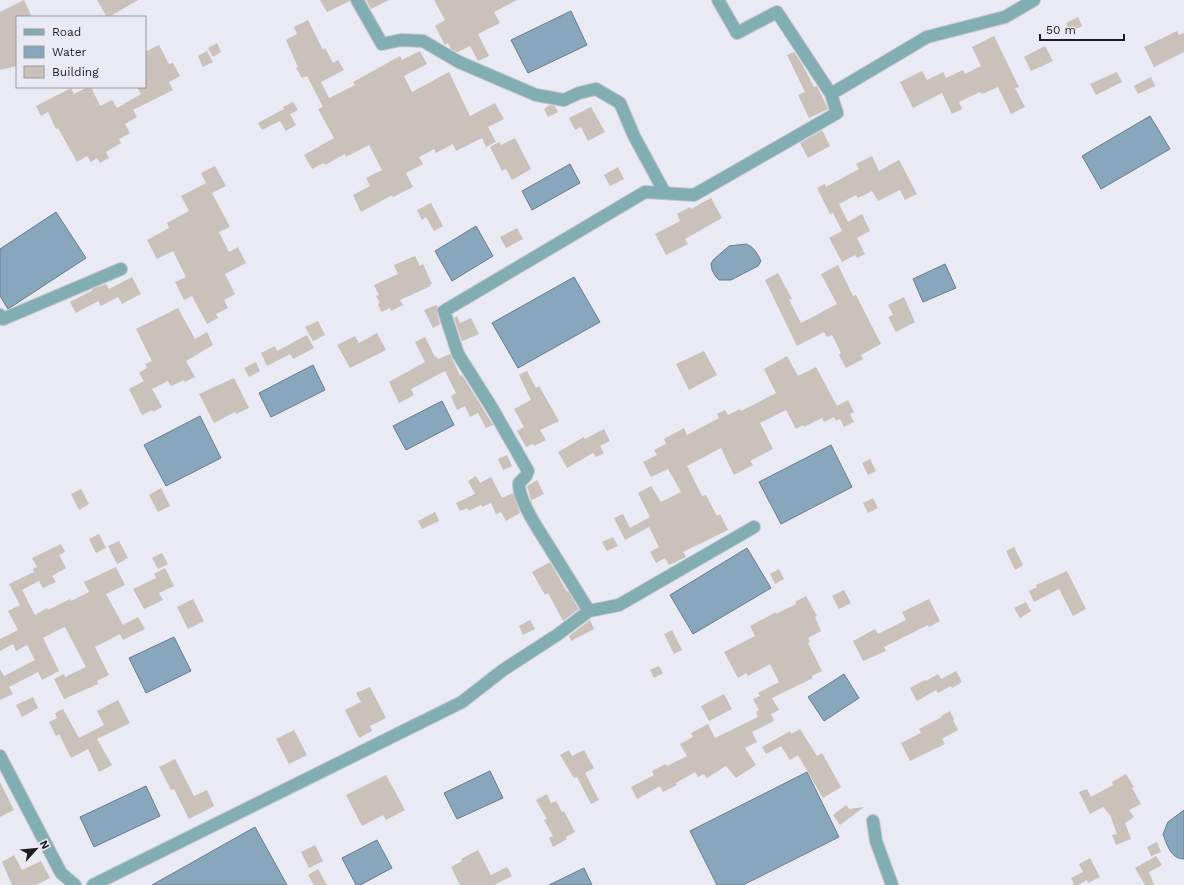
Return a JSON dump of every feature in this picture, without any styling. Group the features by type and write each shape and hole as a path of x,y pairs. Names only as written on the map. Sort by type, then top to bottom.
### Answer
{"street":[{"path":"357,0 382,44 401,40 422,41 459,62 536,95 564,100 579,93 596,89 620,103 634,136 665,193"},
{"path":"589,611 533,521 522,498 519,486 519,483 526,476 528,471 492,408 458,354 444,311 645,192 694,195 837,113 831,94 777,12 737,34 718,0"},
{"path":"831,94 927,37 1005,17 1034,0"},
{"path":"0,315 3,319 121,269"},
{"path":"93,885 462,702 503,670 557,635 589,611 619,605 754,527"},
{"path":"0,756 61,873 75,885"},
{"path":"873,821 876,841 892,885"}],"water":[{"path":"571,11 587,45 528,73 511,40"},
{"path":"1150,116 1170,149 1101,189 1082,156"},
{"path":"570,164 580,183 532,210 522,191"},
{"path":"56,212 86,258 8,309 0,296 0,249"},
{"path":"476,226 493,256 452,281 435,251"},
{"path":"749,245 758,255 761,261 758,266 731,280 719,280 712,270 711,264 713,260 729,246"},
{"path":"945,264 956,288 923,302 913,279"},
{"path":"574,277 600,322 518,368 492,323"},
{"path":"313,365 325,390 271,417 259,393"},
{"path":"442,401 454,425 406,450 393,426"},
{"path":"200,416 221,458 166,486 144,445"},
{"path":"831,445 852,487 781,524 759,482"},
{"path":"747,548 771,588 693,634 670,595"},
{"path":"174,637 191,671 146,693 129,658"},
{"path":"844,674 859,698 824,721 808,697"},
{"path":"490,771 503,798 457,819 444,793"},
{"path":"807,772 839,837 743,885 717,885 690,831"},
{"path":"146,786 160,816 94,847 80,817"},
{"path":"1184,810 1184,859 1176,857 1170,851 1163,834 1168,822"},
{"path":"255,827 287,885 152,885"},
{"path":"377,840 392,868 360,885 356,885 342,858"},
{"path":"584,868 592,885 549,885"}],"building":[{"path":"24,0 32,16 16,16 16,66 0,70 0,12"},
{"path":"97,0 138,0 111,16 106,16"},
{"path":"320,0 350,0 350,1 327,12"},
{"path":"366,0 389,0 371,9"},
{"path":"434,0 517,0 494,12 500,23 478,34 489,56 478,61 470,46 457,52 451,49 448,43 445,45 435,26 445,20"},
{"path":"1078,17 1082,26 1070,32 1066,23"},
{"path":"308,20 323,50 325,48 333,63 338,60 344,70 321,82 329,98 355,85 353,82 400,56 402,60 420,51 427,64 404,76 412,92 449,72 470,116 495,103 504,119 488,127 496,142 486,147 482,138 456,151 453,144 436,153 434,149 419,157 423,164 406,173 413,187 393,197 392,195 361,212 353,195 370,186 366,178 382,170 369,145 346,157 345,154 325,165 324,163 312,169 304,155 334,138 318,109 323,107 307,76 302,78 296,68 298,67 286,40 297,34 294,27"},
{"path":"1177,31 1179,35 1184,33 1184,52 1154,67 1144,47"},
{"path":"994,36 1019,87 1015,88 1025,107 1011,114 998,87 982,94 980,92 959,102 962,109 952,114 942,93 913,108 900,82 922,71 927,80 943,72 946,78 963,70 965,74 981,66 972,47"},
{"path":"217,43 221,52 213,57 208,48"},
{"path":"159,45 169,64 173,63 180,76 169,82 173,90 133,110 137,117 125,124 130,133 119,139 121,143 106,152 109,158 100,163 97,158 91,162 87,156 77,162 58,128 56,129 48,112 41,116 36,106 71,88 74,94 86,88 91,88 100,106 112,100 117,108 141,94 138,88 146,88 146,52"},
{"path":"1045,46 1053,61 1031,71 1024,57"},
{"path":"207,51 213,62 203,67 198,56"},
{"path":"794,52 814,87 817,86 828,109 809,118 798,95 805,92 787,55"},
{"path":"1117,72 1122,82 1096,95 1090,84"},
{"path":"1151,77 1155,86 1138,94 1134,86"},
{"path":"293,102 298,110 290,114 296,125 286,131 280,121 262,130 258,123 284,109 283,107"},
{"path":"550,105 555,106 558,112 548,117 544,109"},
{"path":"591,107 605,132 588,141 581,127 575,130 569,118"},
{"path":"822,130 830,146 808,158 800,143"},
{"path":"515,138 531,169 512,180 506,169 502,171 490,147 499,142 501,145"},
{"path":"872,156 879,171 899,160 917,194 905,200 900,190 878,201 872,191 858,198 856,195 839,204 848,222 862,214 870,231 857,238 865,254 857,258 855,255 842,262 829,238 842,231 833,213 830,214 817,188 825,184 826,187 859,169 856,164"},
{"path":"215,166 226,186 212,193 230,227 219,232 229,252 238,247 246,263 225,274 235,294 224,300 228,308 216,314 218,318 207,324 192,296 184,300 175,282 186,277 173,251 157,259 147,240 169,228 167,223 189,211 181,196 206,183 201,173"},
{"path":"618,167 624,179 610,186 604,175"},
{"path":"711,198 722,218 685,239 688,244 666,255 655,234 680,221 677,214 690,207 691,209"},
{"path":"431,203 443,226 434,231 426,217 422,220 417,210"},
{"path":"517,228 523,239 506,248 500,237"},
{"path":"415,256 420,266 423,264 432,284 430,284 431,286 400,300 403,305 391,311 390,308 381,312 378,304 380,303 376,296 379,295 374,285 398,274 394,265"},
{"path":"838,265 853,296 856,295 881,344 861,355 863,359 846,368 839,355 841,353 832,335 827,337 824,332 797,346 765,280 778,273 792,299 789,300 801,323 837,304 821,274"},
{"path":"132,277 141,294 122,304 118,297 101,306 98,301 76,313 70,302 93,290 92,289 106,284 109,289"},
{"path":"904,297 915,322 896,332 888,317 893,315 888,305"},
{"path":"436,305 438,307 437,313 440,324 433,328 424,310"},
{"path":"178,308 195,339 207,332 213,345 186,361 195,377 171,386 168,381 152,389 162,407 153,412 152,410 142,415 129,389 144,381 139,373 147,368 145,364 152,361 136,329"},
{"path":"457,316 460,323 471,318 479,334 462,341 454,318"},
{"path":"318,321 325,335 313,341 305,327"},
{"path":"377,333 386,350 350,368 337,345 355,336 359,343"},
{"path":"307,335 314,348 293,359 290,354 267,366 261,353 275,346 277,351"},
{"path":"425,337 435,357 436,356 438,359 450,354 460,376 462,375 493,425 486,428 478,413 470,417 465,406 457,410 451,396 456,393 445,371 411,389 414,395 399,403 389,382 425,362 415,342"},
{"path":"704,351 717,375 689,390 676,364"},
{"path":"787,356 798,376 816,367 837,406 848,400 854,412 850,414 854,422 844,427 840,419 836,421 834,417 824,422 822,418 804,427 803,425 796,429 786,410 760,423 773,449 750,461 753,465 734,475 721,448 687,466 702,496 706,495 717,516 720,514 728,530 683,552 686,557 669,565 665,558 656,563 650,552 659,547 649,527 625,540 614,518 623,514 630,528 650,517 638,493 651,486 661,502 681,492 668,469 651,477 643,462 657,455 654,450 666,444 664,439 684,428 687,435 719,418 717,414 725,410 728,415 740,409 741,411 776,393 764,369"},
{"path":"256,362 260,371 249,377 244,368"},
{"path":"527,371 536,388 539,386 559,421 540,430 546,440 534,446 533,444 526,447 517,431 524,427 514,409 531,400 519,375"},
{"path":"234,378 249,408 236,414 235,412 214,423 199,394"},
{"path":"604,429 610,441 600,446 604,453 596,457 593,453 567,468 558,452 584,437 585,439"},
{"path":"507,455 512,466 503,470 498,459"},
{"path":"870,459 876,471 868,475 862,463"},
{"path":"476,476 480,483 491,477 502,498 513,493 520,513 506,521 501,512 496,514 491,503 482,507 481,505 469,511 467,508 460,511 456,503 475,494 468,481"},
{"path":"537,480 544,494 532,500 532,503 527,486"},
{"path":"161,488 170,506 158,512 149,495"},
{"path":"81,489 89,504 79,510 71,494"},
{"path":"873,498 878,508 868,513 863,503"},
{"path":"435,512 439,521 422,529 418,521"},
{"path":"99,534 106,548 96,553 89,539"},
{"path":"613,537 618,546 607,551 602,542"},
{"path":"119,541 128,558 117,564 108,546"},
{"path":"61,544 65,552 59,555 66,568 52,576 56,582 43,588 39,581 22,590 35,615 47,608 48,610 70,599 71,601 89,592 84,582 116,567 125,585 106,594 123,625 138,617 145,629 123,640 120,634 95,647 109,675 97,681 98,684 64,699 54,679 64,674 65,677 86,667 65,627 62,628 43,638 59,671 42,680 38,672 9,687 13,694 0,700 0,669 4,676 35,660 27,645 16,651 13,644 0,651 0,639 18,630 8,611 20,605 9,584 34,572 33,569 37,567 32,558"},
{"path":"1014,547 1023,565 1015,570 1006,551"},
{"path":"162,553 168,564 158,569 152,558"},
{"path":"550,562 567,592 568,591 579,609 563,621 548,593 545,595 532,572"},
{"path":"165,568 174,586 159,593 163,600 144,609 133,589 156,578 154,574"},
{"path":"779,569 784,579 775,584 770,574"},
{"path":"1067,571 1086,609 1073,616 1059,589 1034,602 1029,591 1037,587 1036,585"},
{"path":"844,590 851,603 839,609 832,596"},
{"path":"806,596 817,616 815,617 821,631 808,638 810,642 808,643 822,671 812,676 813,678 772,698 779,710 771,714 774,721 752,732 757,742 745,748 756,765 736,778 726,766 707,778 704,774 698,777 695,772 676,783 677,785 663,792 660,786 637,799 631,787 654,775 652,771 666,764 667,766 687,756 680,744 693,737 691,733 708,724 715,738 758,717 756,712 759,710 753,699 760,696 758,693 779,682 770,664 748,676 746,673 738,678 724,652 755,636 750,626 776,612 776,614 796,604 795,602"},
{"path":"193,599 204,621 188,629 177,607"},
{"path":"929,599 940,621 929,627 928,625 884,647 886,651 863,661 853,641 875,629 878,634 906,620 902,612"},
{"path":"1026,602 1031,611 1020,618 1014,608"},
{"path":"530,620 535,629 523,635 519,626"},
{"path":"590,620 594,629 571,641 569,636"},
{"path":"672,630 682,650 674,654 664,634"},
{"path":"659,666 663,673 654,678 650,670"},
{"path":"956,671 962,682 952,688 951,686 938,693 936,690 917,701 910,688 938,674 941,679"},
{"path":"370,687 386,718 370,726 372,731 359,738 345,710 361,702 356,693"},
{"path":"724,694 732,709 709,721 701,706"},
{"path":"33,697 38,708 22,717 16,705"},
{"path":"118,700 130,723 97,739 112,765 99,772 88,749 71,758 59,734 56,736 49,722 57,718 55,713 63,709 79,738 104,725 97,711"},
{"path":"950,711 958,730 942,739 945,744 910,761 901,743 921,733 919,729"},
{"path":"800,729 817,756 822,753 841,787 823,798 798,755 790,760 781,746 766,754 762,747 790,731 791,734"},
{"path":"294,730 307,755 289,764 276,739"},
{"path":"569,750 572,756 584,750 594,768 585,773 599,800 591,804 577,777 574,778 560,755"},
{"path":"175,759 194,796 207,790 214,806 189,819 174,789 171,790 159,767"},
{"path":"1126,774 1134,787 1132,788 1141,804 1129,810 1134,817 1125,823 1131,839 1116,845 1112,835 1117,834 1110,815 1103,807 1090,814 1079,792 1087,789 1091,797 1113,785 1112,782"},
{"path":"386,775 405,810 386,820 383,815 362,826 346,795"},
{"path":"0,782 14,810 0,817"},
{"path":"547,794 551,803 556,801 562,812 564,811 575,832 566,837 567,839 553,847 549,838 553,836 544,820 547,819 536,800"},
{"path":"846,805 849,809 864,807 840,825 833,815"},
{"path":"1157,842 1161,852 1151,856 1147,847"},
{"path":"315,845 323,861 309,868 301,852"},
{"path":"478,850 491,875 507,867 512,876 494,885 460,885 451,867 462,861 461,859"},
{"path":"14,855 22,870 41,861 50,878 36,885 12,885 2,862"},
{"path":"1156,856 1162,865 1149,872 1154,885 1145,885 1135,868"},
{"path":"1090,858 1100,877 1088,883 1087,880 1078,885 1074,885 1071,878 1083,872 1079,864"},
{"path":"318,869 327,885 314,885 308,875"}]}
